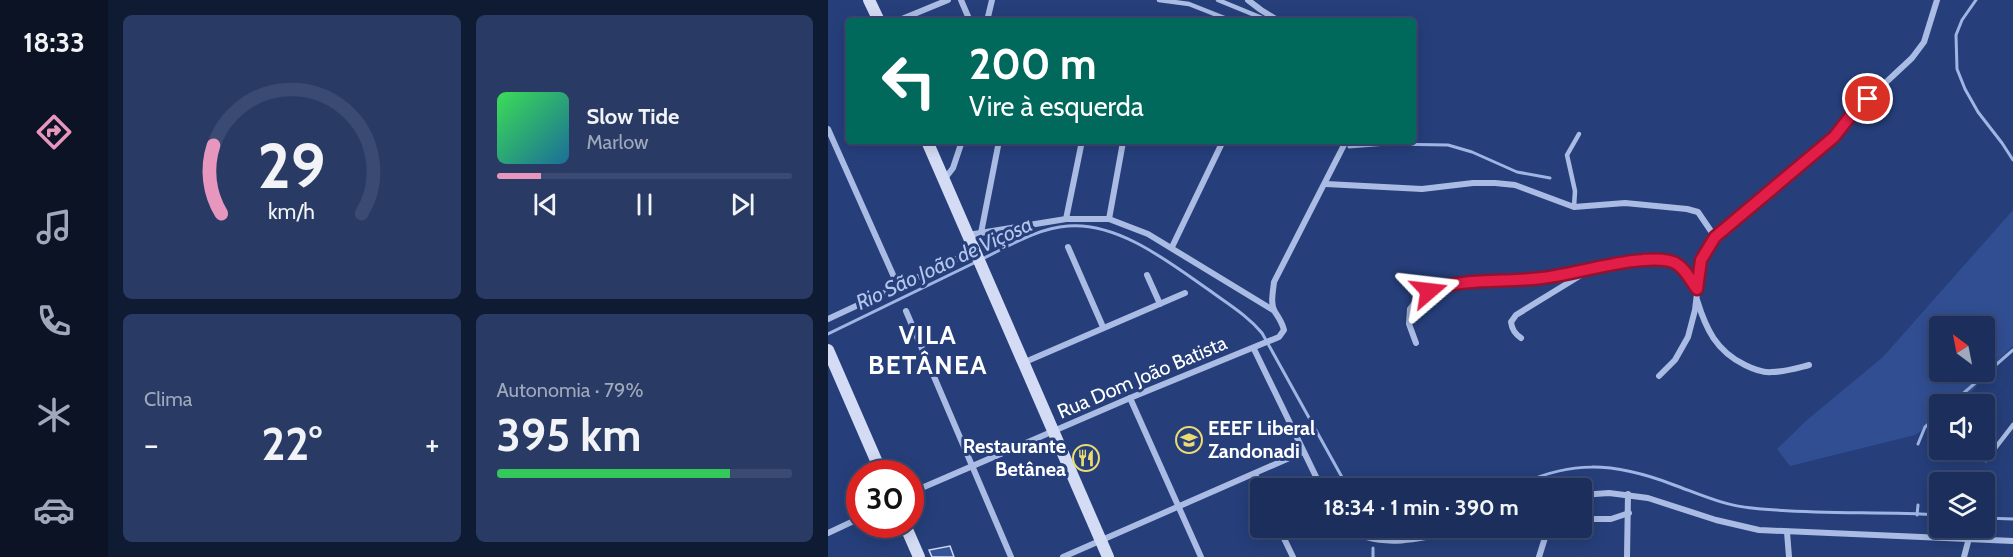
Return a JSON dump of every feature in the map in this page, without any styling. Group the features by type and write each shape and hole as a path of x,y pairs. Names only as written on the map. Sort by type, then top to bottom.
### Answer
{"street":[{"path":"869,0 878,18"},
{"path":"904,18 948,0"},
{"path":"961,0 969,18"},
{"path":"988,18 992,0"},
{"path":"1248,0 1274,18"},
{"path":"1659,376 1675,360 1685,343 1693,322 1701,260 1715,237 1834,137 1852,114 1912,58 1924,42 1937,0"},
{"path":"828,129 898,286"},
{"path":"928,144 1108,557"},
{"path":"943,181 953,168 961,144"},
{"path":"981,233 998,144"},
{"path":"1066,219 1081,144"},
{"path":"1109,219 1123,144"},
{"path":"1172,247 1222,144"},
{"path":"1274,310 1272,298 1274,282 1345,144"},
{"path":"1326,184 1422,189 1473,183 1515,185 1574,207 1625,202 1688,209 1698,212 1715,237"},
{"path":"968,236 1066,219 1109,219 1148,234 1172,247 1274,310"},
{"path":"1068,247 1103,327"},
{"path":"828,319 898,286 976,254"},
{"path":"1416,343 1409,324 1410,309 1429,291 1454,283 1542,278 1592,268 1646,261 1672,262 1683,270 1697,293 1703,319 1713,340 1721,349 1750,368 1770,373 1809,365"},
{"path":"1521,338 1511,326 1516,315 1592,268"},
{"path":"1147,275 1160,304"},
{"path":"1024,362 1185,293"},
{"name":"Rua Dom João Batista","path":"924,487 1279,337 1284,330 1281,319 1274,310"},
{"path":"906,311 1011,557"},
{"path":"1254,349 1316,478"},
{"path":"828,350 876,460"},
{"path":"1130,398 1201,557"},
{"path":"1063,557 1303,452"},
{"path":"1255,474 1257,478"},
{"path":"1627,557 1628,494"},
{"path":"1592,495 1628,494 1671,504 1737,526 1787,532 1929,537"},
{"path":"1592,519 1611,519 1629,513"},
{"path":"828,533 846,525"},
{"path":"1787,532 1789,557"},
{"path":"911,538 919,557"},
{"path":"1284,538 1293,557"},
{"path":"1375,538 1395,541 1421,538"},
{"path":"1539,557 1545,538"},
{"path":"1964,557 1969,538 2013,541"}],"lane":[{"path":"1159,0 1189,2 1225,18"},
{"path":"1218,0 1258,18"},
{"path":"1261,10 1262,18"},
{"path":"1574,207 1575,191 1567,155 1579,134"},
{"path":"1995,448 2013,425"}],"shaded area":[{"path":"2013,210 2013,346 1995,363 1995,316 1929,316 1929,382 1979,382 1970,394 1929,394 1929,426 1915,435 1790,466 1777,449 1807,420 1883,357"}],"building":[{"path":"950,546 954,557 932,557 929,550"}],"waterway":[{"path":"1976,0 1962,20 1956,35 1957,69 1978,112 2013,160"},
{"path":"1349,147 1387,144 1448,145 1472,152 1517,172 1550,178"},
{"name":"Rio São João de Viçosa","path":"982,259 1035,234 1068,226 1087,226 1106,231 1143,246 1237,310 1262,333 1342,478"},
{"name":"Rio São João de Viçosa","path":"828,334 976,262"},
{"path":"1963,394 2013,350"},
{"path":"1918,444 1925,427 1929,424"},
{"name":"Rio São João de Viçosa","path":"1535,478 1572,468 1611,468 1652,477 1712,499 1742,507 1929,515"},
{"path":"1917,515 1918,505"},
{"name":"Rio São João de Viçosa","path":"1995,518 2013,519"},
{"path":"1373,548 1373,557"}],"place":[{"name":"EEEF Liberal Zandonadi","path":"1189,440"},
{"name":"Restaurante Betânea","path":"1086,458"}],"district":[{"name":"VILA BETÂNEA","path":"928,350"}],"route":[{"path":"1429,291 1454,283 1530,280 1646,261 1664,261 1678,265 1697,289 1701,260 1715,237 1834,137 1852,114 1868,99"}]}
